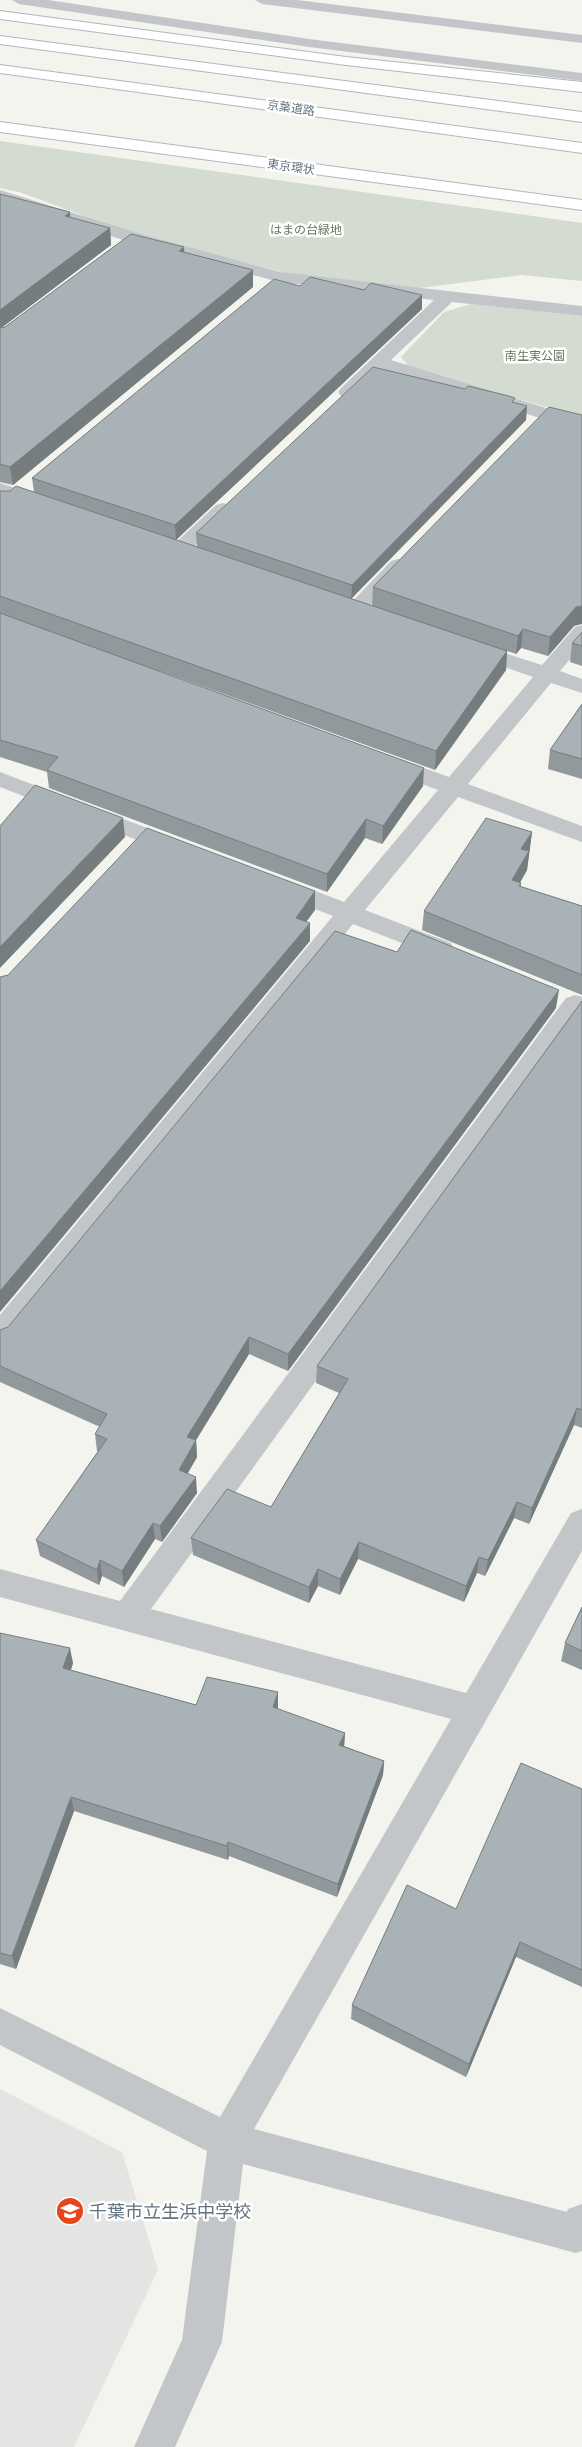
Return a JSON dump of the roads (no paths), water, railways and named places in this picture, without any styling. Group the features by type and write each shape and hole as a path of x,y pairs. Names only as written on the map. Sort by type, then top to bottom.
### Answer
{"highway":[{"path":"0,14 346,61 582,88"},
{"name":"京葉道路","path":"0,40 582,117"},
{"name":"京葉道路","path":"0,69 582,148"},
{"name":"東京環状","path":"0,127 582,205"}],"street":[{"path":"19,0 309,42 582,77"},
{"path":"262,0 582,39"},
{"path":"372,14 384,0"},
{"path":"2,198 135,238 278,276 447,297 582,311"},
{"path":"119,250 135,238"},
{"path":"264,289 278,276"},
{"path":"336,402 447,297"},
{"path":"379,362 538,420 582,424"},
{"path":"0,508 16,489 61,510"},
{"path":"180,550 236,496"},
{"path":"356,609 410,553"},
{"path":"0,1335 582,632"},
{"path":"456,643 582,686"},
{"path":"370,756 582,834"},
{"path":"0,779 137,842 198,855"},
{"path":"260,879 350,912 458,956"},
{"path":"128,1616 571,1002"},
{"path":"154,2447 202,2342 227,2141 582,1522"},
{"path":"0,1583 474,1710"},
{"path":"0,2026 227,2141 576,2234 582,2224"}],"place":[{"name":"千葉市立生浜中学校","path":"70,2211"}],"park label":[{"name":"はまの台緑地","path":"306,230"},
{"name":"南生実公園","path":"535,356"}]}
